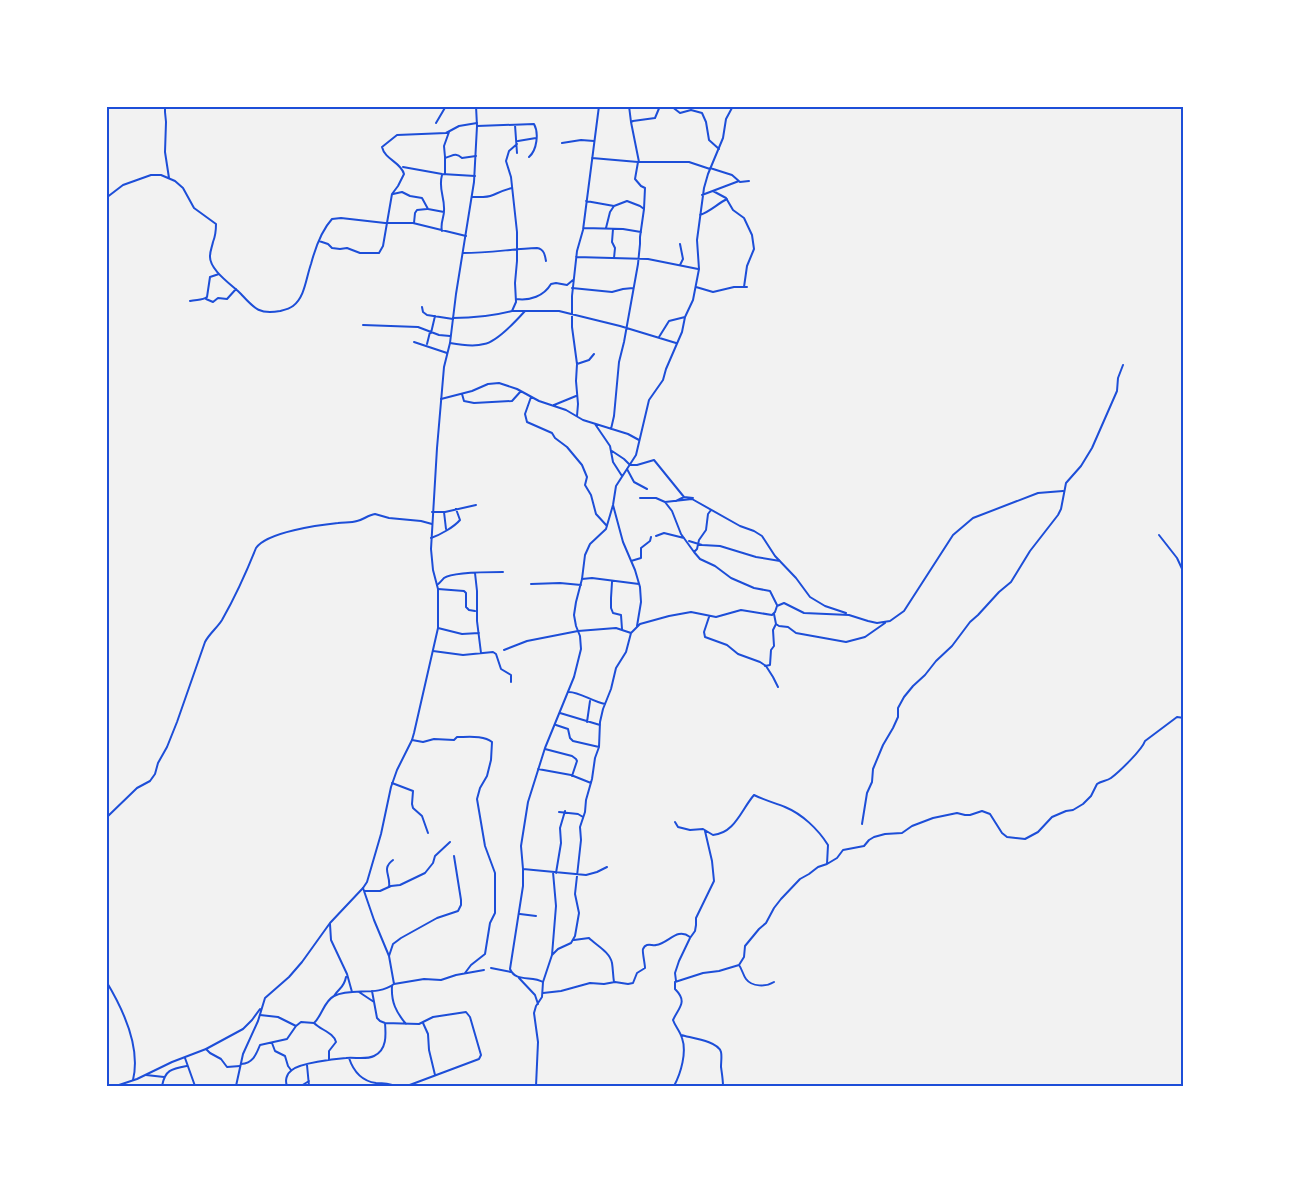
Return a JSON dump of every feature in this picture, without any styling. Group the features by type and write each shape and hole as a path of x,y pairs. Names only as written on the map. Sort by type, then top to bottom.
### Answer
{"street":[{"path":"165,106 165,152 169,178"},
{"path":"436,123 446,106"},
{"path":"232,1086 236,1086 243,1054 267,994 289,977 330,923 364,889 392,783 412,740 438,628 438,587 431,560 432,512 444,367 450,343 472,197 476,156 476,106"},
{"path":"577,416 577,364 572,330 572,288 583,228 599,106"},
{"path":"611,429 618,362 638,264 644,209 645,188 635,178 638,162 629,106"},
{"path":"631,122 655,118 660,106"},
{"path":"671,106 680,113 690,110 702,112 709,140 719,149"},
{"path":"511,972 523,886 521,842 528,802 537,769 574,677 581,649 574,615 585,555 594,540 605,531 616,486 636,455 649,400 663,380 693,300 699,269 697,240 702,195 710,168 723,138 726,119 733,106"},
{"path":"474,176 444,174 401,166 392,161 381,148 400,135 449,132 459,126 477,124 534,124 536,129 535,150 529,157"},
{"path":"515,125 518,153"},
{"path":"442,231 444,212 440,186 444,174 444,144 449,132"},
{"path":"512,311 516,299 517,232 511,177 506,156 517,142 536,138"},
{"path":"562,143 581,140 594,141"},
{"path":"445,158 455,154 464,158 476,156"},
{"path":"592,158 638,162 689,162 732,175 743,182 749,181"},
{"path":"319,241 332,248 347,248 360,253 377,254 383,246 392,195 404,174 401,166"},
{"path":"106,198 121,186 147,176 156,174 169,178 185,190 194,208 216,224 209,256 211,264 248,303 258,310 271,312 287,309 298,299 304,288 319,241 330,221 335,218 414,224 466,236"},
{"path":"702,195 740,181"},
{"path":"472,197 487,197 501,190 512,188"},
{"path":"696,287 713,292 734,286 746,287 747,266 754,249 752,235 745,220 733,210 727,199 713,191"},
{"path":"392,195 402,192 420,197 429,209"},
{"path":"700,215 727,199"},
{"path":"586,201 614,206 627,201 644,209"},
{"path":"606,229 610,212 614,206"},
{"path":"414,224 417,210 429,209 444,212"},
{"path":"583,228 641,232"},
{"path":"613,229 614,258"},
{"path":"680,244 683,259 680,266"},
{"path":"464,253 540,248 546,261"},
{"path":"576,257 648,259 699,269"},
{"path":"634,259 638,264"},
{"path":"205,299 208,294 210,277 219,274"},
{"path":"516,299 539,296 550,284 567,285 573,280"},
{"path":"572,288 612,292 633,288"},
{"path":"190,302 205,299 213,302 218,298 227,298 236,289"},
{"path":"422,307 424,313 453,318 512,311 552,310 626,327 677,343"},
{"path":"450,343 481,345 489,343 508,329 525,311"},
{"path":"427,345 435,316"},
{"path":"659,338 669,321 685,317"},
{"path":"363,326 418,327 439,335 450,336"},
{"path":"414,342 447,353"},
{"path":"577,364 589,360 594,354"},
{"path":"862,824 873,769 898,717 898,707 913,686 952,646 968,624 1014,578 1030,551 1058,515 1066,483 1092,448 1117,391 1118,378 1124,365"},
{"path":"441,399 494,383 508,385 539,401 639,440"},
{"path":"462,394 466,401 483,403 512,401 521,391"},
{"path":"554,405 577,396"},
{"path":"531,397 525,414 527,422 552,433 582,465 587,477 585,485 591,495 596,514 607,526"},
{"path":"595,423 607,441 612,451 613,462 622,476"},
{"path":"612,451 630,465 654,460 684,497"},
{"path":"627,469 634,482 647,489"},
{"path":"776,624 780,627 788,627 796,633 846,642 865,637 904,611 953,535 972,518 1038,493 1063,491"},
{"path":"675,502 684,497 693,497 711,510 759,534 810,597 825,606 873,622 886,622"},
{"path":"640,498 656,498 664,502 670,509 684,538 700,559 715,566 731,578 754,588 770,591 777,606 774,614 776,624 773,630 774,644 771,650 770,665 765,666"},
{"path":"664,502 695,500"},
{"path":"432,512 444,512 476,505"},
{"path":"613,505 623,542 638,582 641,602 637,626"},
{"path":"431,538 440,535 459,521 456,509"},
{"path":"694,552 706,530 708,514 711,510"},
{"path":"444,512 446,529"},
{"path":"106,818 137,788 150,781 155,774 177,722 205,642 221,622 259,543 283,533 334,523 358,521 375,514 432,524"},
{"path":"656,536 664,532 684,538"},
{"path":"1159,535 1177,558 1184,573"},
{"path":"631,561 641,559 641,548 650,541 651,537"},
{"path":"687,541 720,546 756,557 780,561"},
{"path":"438,587 446,577 503,572"},
{"path":"475,573 476,611 481,652"},
{"path":"582,579 638,582"},
{"path":"612,581 611,608 613,613 621,615 622,629"},
{"path":"531,584 581,585"},
{"path":"438,587 464,591 466,607 476,611"},
{"path":"777,606 784,603 804,613 849,615"},
{"path":"574,940 579,913 575,894 581,840 580,827 599,747 604,704 610,692 616,668 626,652 631,633 637,626 664,617 691,612 709,616 720,616 741,610 774,614"},
{"path":"709,616 704,632 705,637 727,645 738,654 757,660 765,666 778,687"},
{"path":"438,628 462,633 478,633"},
{"path":"504,650 527,640 578,631 608,628 622,629 631,633"},
{"path":"433,651 458,654 492,652 496,654 499,667 511,675 511,682"},
{"path":"568,692 574,692 604,704"},
{"path":"587,722 590,700"},
{"path":"559,713 600,725"},
{"path":"676,981 739,965 744,957 746,946 766,923 781,899 800,879 837,858 843,850 864,846 871,838 902,833 916,824 933,818 982,811 987,812 1007,837 1025,839 1038,831 1052,817 1071,811 1083,804 1091,796 1097,784 1110,779 1130,762 1145,741 1177,717 1184,718"},
{"path":"554,724 568,729 573,741 599,747"},
{"path":"412,740 423,742 434,739 454,740 458,737 484,738 490,740 492,744 487,776 480,788 477,802 485,846 495,873 495,915 490,923 485,954 465,973"},
{"path":"545,748 576,759 572,776"},
{"path":"537,769 572,776 591,783"},
{"path":"392,783 412,791 413,808 422,816 428,833"},
{"path":"675,822 678,827 690,830 699,829 715,836 727,831 742,814 754,795 788,808 813,827 828,844 827,864"},
{"path":"559,812 583,817"},
{"path":"537,1086 538,1053 534,1013 542,997 543,982 552,955 555,873 565,812"},
{"path":"674,1086 684,1051 681,1035 673,1020 682,1005 681,995 675,989 675,973 694,931 696,918 714,881 705,831"},
{"path":"364,889 380,891 405,883 425,873 433,863 434,857 450,843"},
{"path":"389,956 393,944 401,938 437,918 458,910 461,900 454,856"},
{"path":"389,887 387,868 393,860"},
{"path":"524,869 576,875 592,874 607,867"},
{"path":"364,889 389,956 394,979 391,996 395,1009 406,1024"},
{"path":"520,914 536,916"},
{"path":"330,923 332,940 352,992"},
{"path":"543,993 590,983 631,984 637,973 645,968 643,950 647,945 668,941 676,934 684,933 690,937"},
{"path":"552,955 574,940 589,938 604,951 612,962 614,982"},
{"path":"739,965 746,979 751,983 767,986 774,982"},
{"path":"491,968 511,972 515,977 543,982"},
{"path":"334,996 358,991 372,991 427,979 441,980 484,970"},
{"path":"314,1023 328,1002 345,984 347,974"},
{"path":"519,978 535,996 538,1004"},
{"path":"106,981 128,1025 135,1062 133,1080"},
{"path":"358,991 374,1002"},
{"path":"372,991 377,1018 385,1023 419,1024 433,1017 467,1013 470,1017 481,1057 409,1086"},
{"path":"108,1086 133,1080 206,1049 243,1029 262,1006"},
{"path":"260,1015 278,1017 296,1026"},
{"path":"206,1049 221,1059 227,1067 246,1064 252,1061 259,1045 287,1039 296,1026 303,1021 314,1023 333,1035 336,1040 329,1051 329,1060"},
{"path":"422,1022 428,1034 435,1076"},
{"path":"287,1086 286,1078 291,1070 329,1060 370,1058 377,1054 384,1044 385,1023"},
{"path":"681,1035 720,1048 723,1086"},
{"path":"272,1043 275,1051 285,1056 291,1070"},
{"path":"185,1058 195,1086"},
{"path":"349,1058 355,1071 363,1078 395,1086"},
{"path":"302,1086 309,1086 307,1065"},
{"path":"162,1086 164,1077 169,1071 187,1066"},
{"path":"145,1075 164,1077"},
{"path":"302,1086 309,1081"}]}
